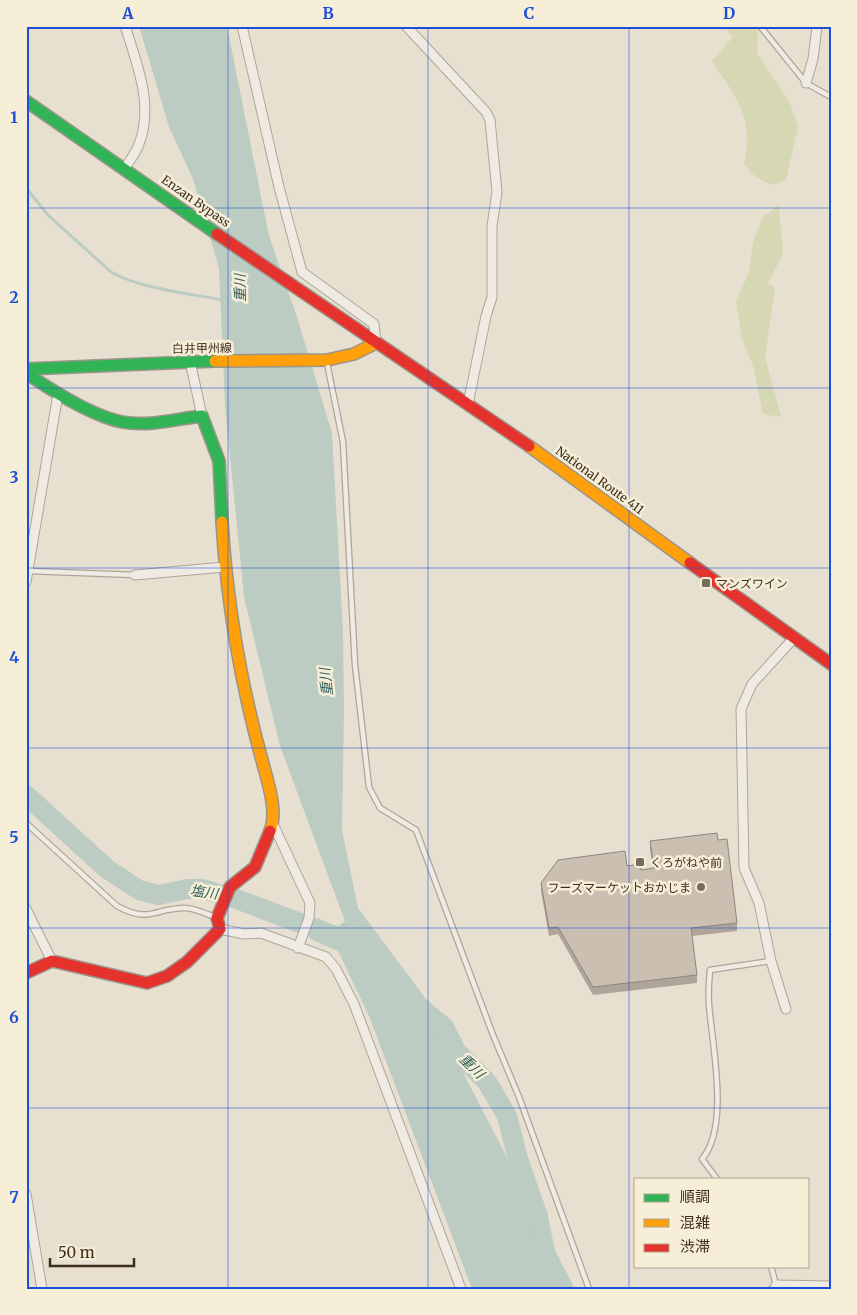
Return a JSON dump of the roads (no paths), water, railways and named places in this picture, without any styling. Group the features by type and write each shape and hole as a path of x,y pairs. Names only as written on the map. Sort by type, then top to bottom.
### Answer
{"main road":[{"name":"Enzan Bypass","path":"26,101 348,325"},
{"name":"National Route 411","path":"348,325 545,456 793,639 831,664"},
{"name":"白井甲州線","path":"26,369 194,361 327,360 354,354 376,342"},
{"path":"26,373 58,394 108,418 122,422 149,423 202,416 219,461 225,567 236,647 254,732 269,788 273,824 255,867 230,887 210,943 157,982 147,982 52,961 26,973"}],"street":[{"path":"125,26 141,76 146,115 129,171"},
{"path":"242,26 279,187 302,272 374,324 376,342"},
{"path":"406,26 486,112 490,120 497,192 492,226 492,297 486,316 468,404"},
{"path":"806,82 814,59 817,26"},
{"path":"194,361 202,416"},
{"path":"26,582 58,394"},
{"path":"135,575 225,567"},
{"path":"786,1009 771,961 759,903 744,868 741,708 752,684 793,639"},
{"path":"273,824 310,903 309,918 298,948"},
{"path":"26,909 52,961"},
{"path":"218,923 244,934 261,933 326,957 336,968 354,1004 461,1289"},
{"path":"26,1194 42,1289"},
{"path":"774,1287 831,1286"}],"lane":[{"path":"760,26 806,82 831,97"},
{"path":"327,360 343,442 355,665 370,787 380,808 416,830 493,1035 519,1097 589,1289"},
{"path":"27,571 135,575"},
{"path":"26,823 117,906 132,914 151,916 173,908 185,908 218,923"},
{"path":"716,1178 702,1159 708,1152 715,1122 718,1083 709,1004 710,970 771,961"},
{"path":"771,1268 774,1287"}],"water":[{"path":"139,26 227,26 269,236 297,317 332,433 343,630 342,830 358,908 423,995 575,1289 472,1289 369,1016 338,951 310,939 318,918 336,928 345,921 280,746 244,597 225,406 219,268 193,179 169,127"}],"waterway":[{"path":"26,188 48,215 111,272 136,283 222,300"},
{"name":"塩川","path":"26,795 107,869 139,890 158,895 188,889 203,889 236,899 338,937"},
{"name":"重川","path":"415,1003 444,1027 456,1051 487,1082 507,1116 518,1159 538,1216 552,1289"}],"place":[{"name":"マンズワイン","path":"706,583"},
{"name":"くろがねや前","path":"640,862"},
{"name":"フーズマーケットおかじま","path":"701,887"}]}
